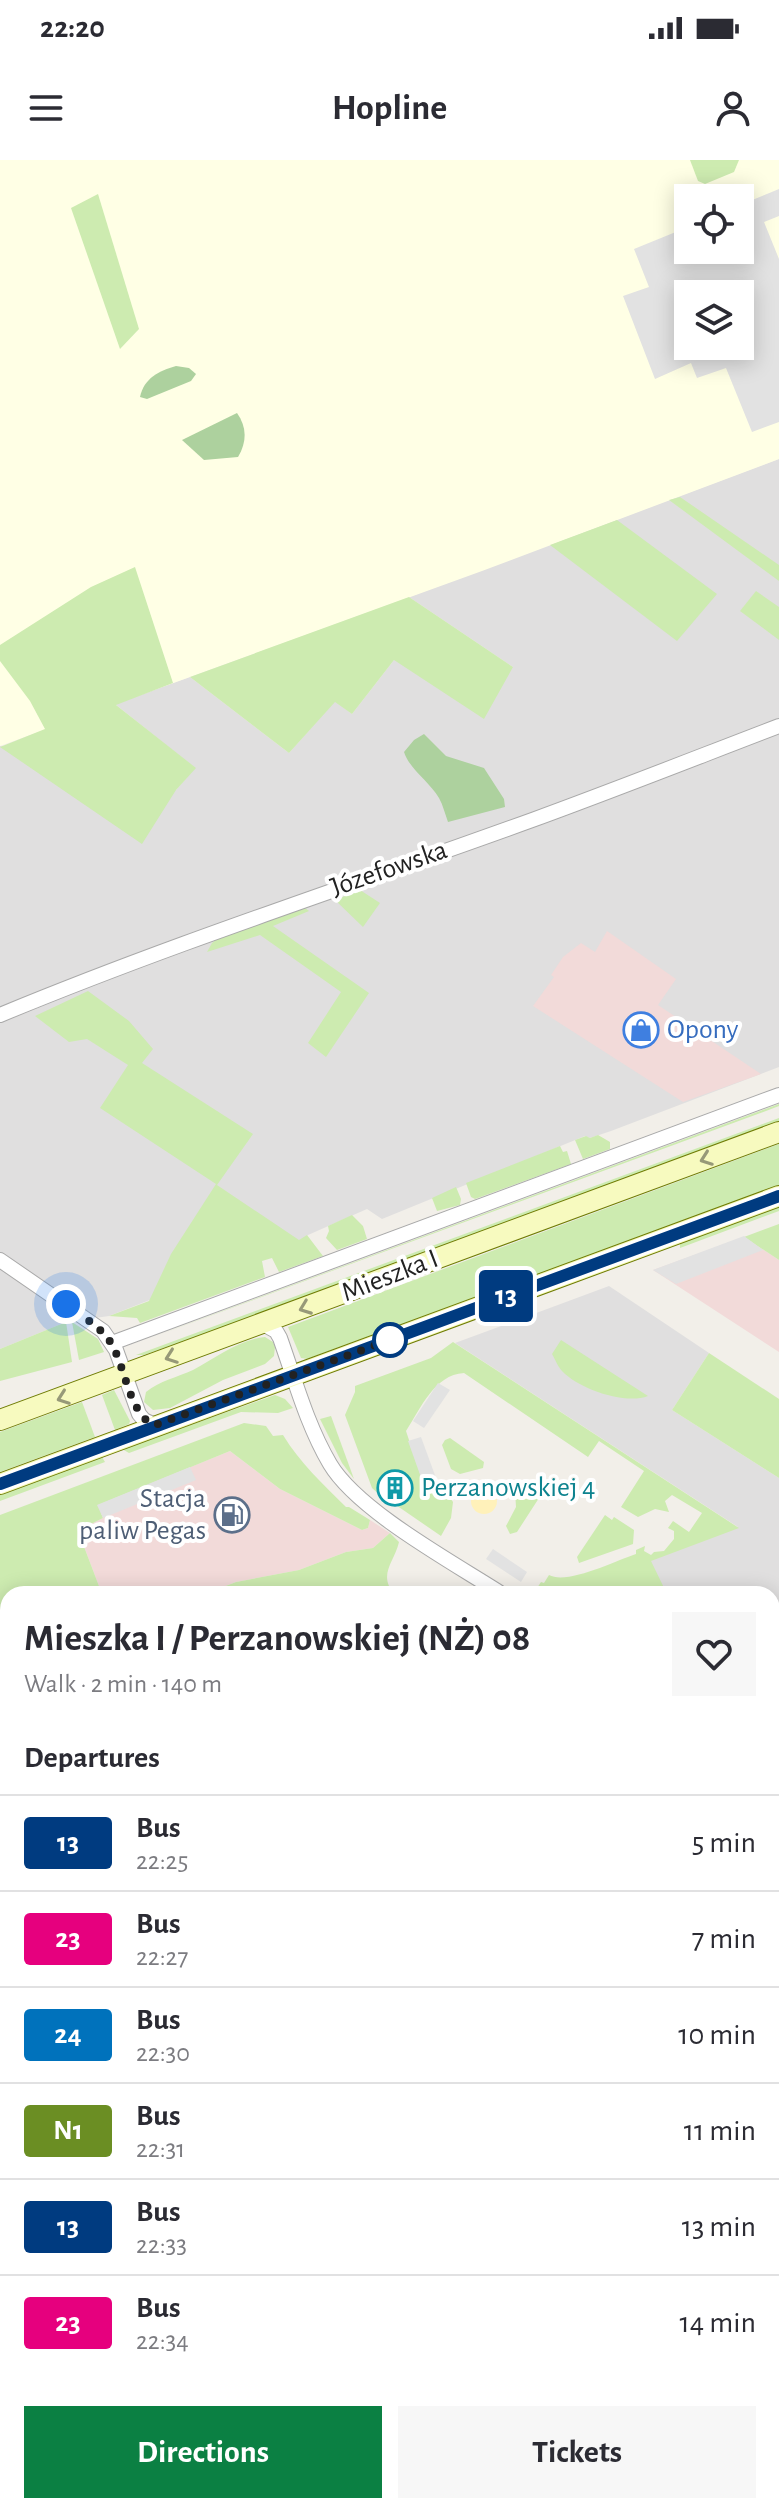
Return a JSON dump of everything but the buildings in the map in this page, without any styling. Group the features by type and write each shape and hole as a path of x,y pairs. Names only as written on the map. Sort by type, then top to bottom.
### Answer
{"street":[{"name":"Józefowska","path":"0,1015 288,904 535,819 779,726"},
{"path":"112,1343 779,1095"},
{"name":"Mieszka I","path":"0,1420 779,1132"},
{"path":"0,1484 779,1196"},
{"path":"0,1260 103,1331 112,1343 139,1414 155,1425"},
{"path":"263,1324 276,1331 280,1338 312,1426 330,1464 359,1499 490,1586"}],"shaded area":[{"path":"0,160 779,160 779,459 482,571 0,746"},
{"path":"779,189 779,216 764,222 779,259 779,422 752,432 726,368 697,378 691,363 655,379 623,296 649,287 634,249 674,233 674,264 754,264 754,199"},
{"path":"779,459 779,1067 611,1131 590,1138 585,1136 382,1219 367,1209 300,1241 109,1316 66,1322 0,1349 0,746 176,790 195,768 115,704 190,677 289,753 335,701 352,714 394,660 513,667 409,597"},
{"path":"607,931 676,979 658,1005 761,1074 683,1102 533,1006 554,977 551,975 563,957 581,943 595,952"},
{"path":"744,1236 763,1250 676,1284 653,1270"},
{"path":"744,1237 779,1260 779,1352 653,1270"},
{"path":"609,1286 709,1353 672,1410 779,1478 779,1586 584,1586 738,1527 455,1343"},
{"path":"438,1383 450,1390 424,1428 413,1421"},
{"path":"421,1437 436,1478 423,1483 408,1441"},
{"path":"230,1451 280,1489 362,1530 368,1528 370,1520 390,1533 373,1548 346,1552 299,1570 226,1586 99,1586 83,1544 89,1525 103,1518 97,1505"},
{"path":"190,1467 196,1480 103,1518 97,1505"},
{"path":"493,1549 527,1572 521,1582 486,1559"}],"green space":[{"path":"690,160 739,160 734,172 705,184 698,181"},
{"path":"98,194 139,329 120,349 71,208"},
{"path":"176,366 189,368 196,374 191,381 147,399 140,397 153,376"},
{"path":"237,413 245,435 238,457 204,460 182,440"},
{"path":"680,497 779,565 779,581 669,500"},
{"path":"617,520 717,594 677,641 550,545"},
{"path":"135,567 173,683 116,705 196,768 176,790 142,844 0,747 45,729 30,701 0,661 0,645 91,587"},
{"path":"756,591 779,607 779,640 740,611"},
{"path":"409,597 513,667 484,719 394,660 352,714 335,702 289,753 190,677"},
{"path":"424,734 446,756 484,768 504,799 505,807 448,822 439,798 404,752"},
{"path":"360,890 380,903 363,927 335,900"},
{"path":"304,907 309,911 273,926 369,993 326,1057 308,1043 341,992 260,935 207,952 218,938"},
{"path":"88,991 129,1021 153,1049 142,1063 253,1134 217,1185 299,1240 307,1235 323,1256 279,1272 272,1258 262,1261 265,1277 140,1323 137,1318 109,1316 149,1301 171,1254 216,1184 100,1108 128,1065 87,1039 69,1042 35,1016"},
{"path":"779,1104 755,1115 150,1338"},
{"path":"779,1118 779,1121 212,1331 144,1355 136,1355"},
{"path":"598,1135 610,1142 610,1149 583,1159 575,1140"},
{"path":"779,1144 779,1185 307,1359 301,1358 288,1327"},
{"path":"560,1146 563,1152 567,1151 571,1164 475,1199 471,1197 466,1183"},
{"path":"456,1187 460,1205 437,1211 432,1198"},
{"path":"779,1207 779,1211 680,1248 680,1243"},
{"path":"352,1215 363,1226 367,1239 337,1250 326,1238 328,1226"},
{"path":"779,1224 779,1260 744,1237"},
{"path":"66,1322 72,1362 0,1381 0,1349"},
{"path":"72,1322 98,1339 104,1352 79,1360"},
{"path":"265,1337 275,1347 274,1356 265,1364 223,1380 170,1408 153,1410 144,1402 146,1392 157,1385 193,1370 236,1346"},
{"path":"561,1340 648,1396 615,1397 579,1384 561,1369 552,1354"},
{"path":"453,1342 739,1528 651,1561 663,1586 538,1586 549,1575 567,1577 591,1571 636,1554 636,1550 645,1546 644,1551 651,1555 664,1551 674,1539 674,1531 668,1528 673,1521 689,1532 702,1513 672,1495 665,1501 669,1512 655,1509 638,1517 621,1507 644,1471 599,1441 588,1457 464,1373 436,1386 406,1431 423,1482 438,1481 453,1502 451,1518 441,1536 393,1503 398,1496 388,1488 381,1496 372,1488 345,1415 355,1386 431,1358"},
{"path":"709,1353 779,1399 779,1478 672,1410"},
{"path":"114,1390 130,1421 115,1430 102,1395"},
{"path":"275,1395 285,1399 293,1408 278,1413 241,1412 129,1453 122,1449"},
{"path":"82,1402 95,1437 0,1472 0,1432"},
{"path":"331,1416 354,1479 342,1463 320,1419"},
{"path":"244,1423 266,1426 273,1436 283,1435 304,1464 346,1507 370,1520 368,1528 362,1530 280,1489 230,1451 98,1505 103,1518 89,1525 83,1544 99,1586 0,1586 0,1515"},
{"path":"450,1438 484,1462 483,1468 460,1474 451,1469 442,1445"},
{"path":"102,1457 105,1462 0,1501 0,1495"},
{"path":"518,1485 539,1498 517,1532 510,1534 506,1526 516,1507 515,1491"},
{"path":"605,1515 634,1530 633,1544 579,1563 577,1557"},
{"path":"390,1533 399,1542 387,1574 389,1586 226,1586 299,1570 346,1552 373,1548"}],"sand":[{"path":"484,1488 493,1492 497,1501 493,1510 484,1514 475,1510 471,1501 475,1492"}],"bus line":[{"name":"13","path":"0,1484 779,1196"}],"place":[{"name":"Opony","path":"641,1030"},
{"name":"Perzanowskiej 4","path":"395,1488"},
{"name":"Stacja paliw Pegas","path":"232,1515"}],"route":[{"path":"66,1304 103,1331 116,1350 139,1414 155,1425 390,1340"}]}
